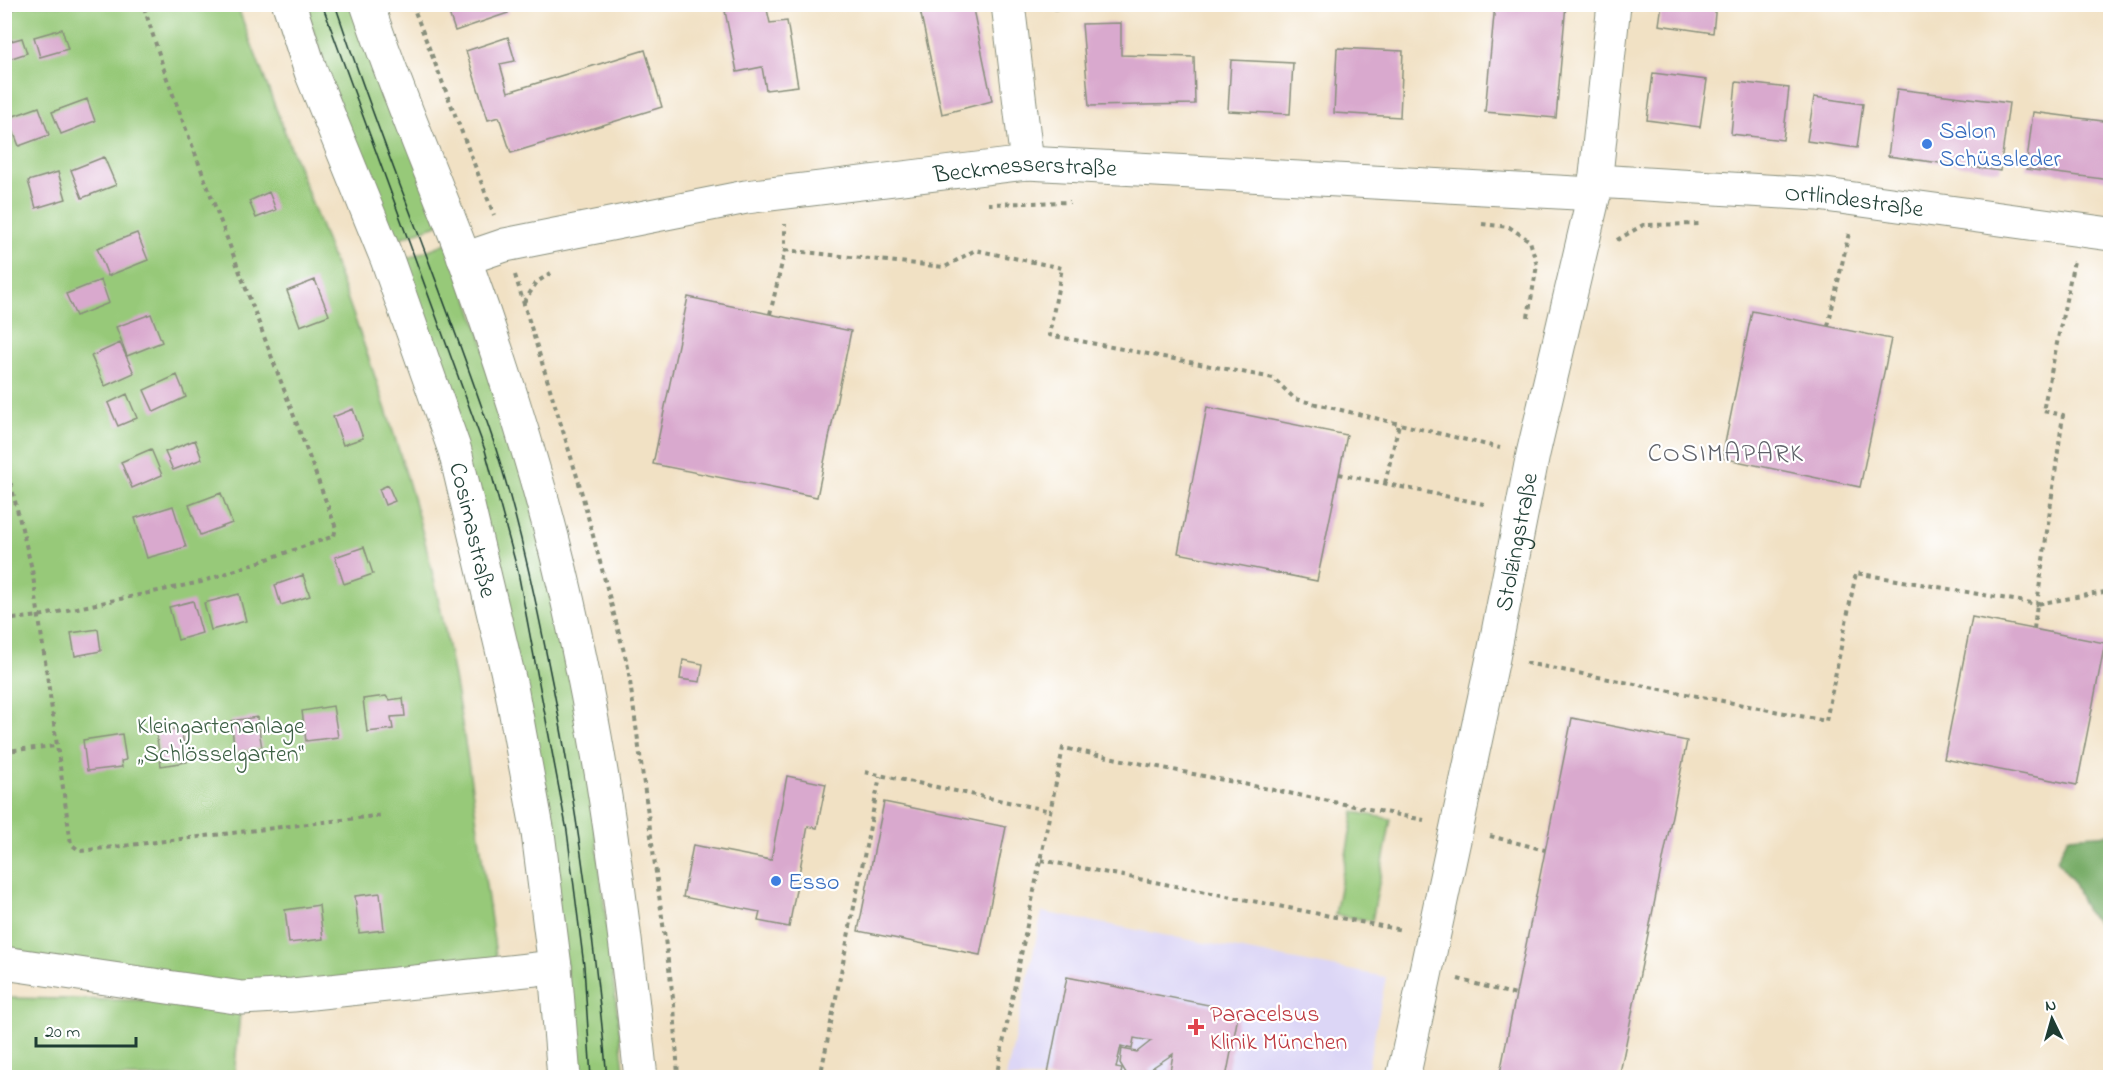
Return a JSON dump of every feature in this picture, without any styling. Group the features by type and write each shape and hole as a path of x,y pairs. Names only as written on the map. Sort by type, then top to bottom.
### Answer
{"street":[{"name":"Cosimastraße","path":"289,4 311,72 387,259 455,451 511,687 537,833 555,967 564,1077"},
{"path":"367,4 387,62 464,259 536,478 557,557 593,715 617,866 641,1077"},
{"path":"1008,4 1027,163"},
{"name":"Stolzingstraße","path":"1403,1077 1493,658 1533,454 1594,188 1614,4"},
{"name":"Beckmesserstraße","path":"464,259 505,245 746,197 1027,163 1594,188"},
{"name":"Ortlindestraße","path":"1594,188 1818,194 2095,232"},
{"path":"4,963 242,998 293,995 555,967"}],"path":[{"path":"4,620 39,616 201,582 334,536 336,528 166,76 143,4"},
{"path":"978,205 1073,201"},
{"path":"1828,326 1851,223"},
{"path":"774,228 797,224"},
{"path":"1476,224 1509,227 1530,241"},
{"path":"2034,629 2062,415 2043,411 2095,232"},
{"path":"770,314 785,250 945,267 975,250 1062,268 1049,335 1273,378 1295,399 1533,454"},
{"path":"525,302 537,282 562,266"},
{"path":"1385,483 1399,424"},
{"path":"4,457 32,569 71,844 80,851 383,814"},
{"path":"1340,474 1522,511"},
{"path":"1493,658 1826,721 1856,573 2037,604 2110,591"},
{"path":"4,751 56,746"},
{"path":"996,1077 1064,748 1425,820"},
{"path":"865,772 1051,811"},
{"path":"820,1077 880,776"},
{"path":"1486,835 1545,850"},
{"path":"1041,860 1402,930"},
{"path":"1457,979 1516,995"}],"shaded area":[{"name":"Paracelsus Klinik München","path":"1042,912 1386,977 1366,1077 1006,1078"}],"green space":[{"name":"Kleingartenanlage „Schlösselgarten“","path":"4,5 237,5 358,327 420,523 446,633 456,689 498,969 293,991 5,962"},
{"path":"304,5 358,5 440,224 394,240 342,112"},
{"path":"449,242 524,464 583,728 625,1077 575,1077 566,964 401,261"},
{"path":"1354,812 1391,819 1372,921 1335,915"},
{"path":"2110,834 2110,933 2087,913 2073,881 2057,860 2068,837"},
{"path":"5,998 241,1002 234,1077 5,1078"}],"building":[{"path":"4,4 17,4 18,8 4,12"},
{"path":"446,4 505,4 508,13 455,31"},
{"path":"972,4 992,101 942,114 920,10"},
{"path":"1054,4 1079,4 1079,6 1055,10"},
{"path":"1495,4 1566,4 1556,118 1485,112"},
{"path":"1662,4 1716,4 1713,33 1659,25"},
{"path":"766,5 770,23 787,21 798,86 766,90 762,67 737,72 725,11"},
{"path":"1121,23 1121,55 1194,57 1195,104 1089,106 1082,24"},
{"path":"62,29 68,49 40,57 34,37"},
{"path":"508,37 515,61 500,64 508,92 645,50 662,107 511,153 499,117 488,120 466,51"},
{"path":"22,38 27,53 6,60 4,43"},
{"path":"1337,48 1403,51 1400,117 1334,113"},
{"path":"1231,60 1293,63 1290,114 1228,111"},
{"path":"1653,73 1707,80 1700,127 1647,120"},
{"path":"1736,82 1789,88 1783,140 1731,134"},
{"path":"1897,89 2009,103 2000,171 1888,156"},
{"path":"1814,97 1863,104 1857,148 1807,141"},
{"path":"87,99 95,121 61,134 52,112"},
{"path":"39,107 49,135 19,146 8,118"},
{"path":"2033,112 2110,122 2110,180 2026,169"},
{"path":"104,157 116,185 82,198 71,170"},
{"path":"58,172 66,199 36,208 28,181"},
{"path":"269,192 276,210 256,218 249,201"},
{"path":"137,233 148,260 108,276 97,248"},
{"path":"101,280 109,303 76,316 66,294"},
{"path":"315,280 329,315 300,326 287,291"},
{"path":"688,297 851,331 817,497 653,464"},
{"path":"1752,311 1891,339 1860,487 1722,458"},
{"path":"151,314 162,342 127,356 116,327"},
{"path":"120,343 134,373 105,386 91,356"},
{"path":"177,375 186,397 154,412 144,390"},
{"path":"127,394 137,418 118,426 108,403"},
{"path":"1207,407 1347,435 1317,581 1178,553"},
{"path":"353,409 363,438 343,445 333,417"},
{"path":"195,440 202,459 173,470 165,452"},
{"path":"151,449 162,475 132,488 121,462"},
{"path":"388,485 395,501 385,505 379,489"},
{"path":"221,493 232,523 200,535 189,505"},
{"path":"173,506 186,547 147,558 135,518"},
{"path":"364,547 373,574 344,584 335,557"},
{"path":"303,575 310,596 281,605 275,585"},
{"path":"239,594 246,621 211,630 204,603"},
{"path":"193,601 202,633 178,640 169,607"},
{"path":"1972,617 2105,643 2077,785 1944,759"},
{"path":"98,629 101,651 75,656 71,633"},
{"path":"683,660 703,664 700,682 680,679"},
{"path":"386,696 389,700 403,698 405,716 391,717 393,729 367,732 363,699"},
{"path":"333,706 338,737 306,741 302,711"},
{"path":"257,717 262,748 235,752 231,721"},
{"path":"1572,718 1687,741 1619,1078 1499,1078"},
{"path":"181,728 187,762 161,766 156,732"},
{"path":"122,734 126,760 121,761 122,767 87,771 83,740"},
{"path":"787,776 826,784 817,828 808,826 789,927 758,921 760,912 683,897 693,845 771,860"},
{"path":"884,802 1006,827 980,955 858,931"},
{"path":"380,893 384,930 359,933 355,896"},
{"path":"319,905 323,939 289,943 285,910"},
{"path":"1067,977 1239,1011 1226,1078 1169,1078 1173,1054 1149,1070 1154,1078 1129,1078 1120,1063 1122,1049 1137,1052 1151,1041 1134,1038 1132,1049 1121,1046 1116,1068 1122,1069 1120,1078 1047,1078"}],"tram line":[{"path":"322,4 485,450 518,572 567,831 584,966 591,1078"},
{"path":"335,4 476,390 503,472 517,524 547,657 575,814 590,919 607,1078"}],"place":[{"name":"Salon Schüssleder","path":"1927,144"},
{"name":"Esso","path":"776,881"},
{"name":"Paracelsus Klinik München","path":"1196,1027"}],"district":[{"name":"COSIMAPARK","path":"1726,452"}]}
